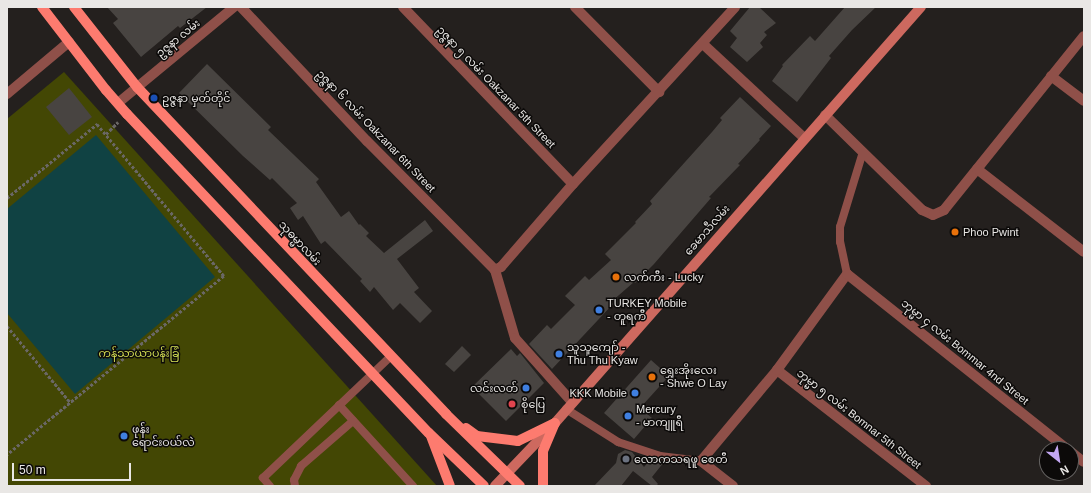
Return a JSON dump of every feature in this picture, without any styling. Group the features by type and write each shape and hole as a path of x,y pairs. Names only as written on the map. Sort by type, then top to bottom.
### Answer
{"main road":[{"path":"42,7 128,114 429,433 484,486"},
{"name":"သုဓမ္မာလမ်း","path":"74,7 137,86 446,414 520,486"},
{"name":"ခေမာသီလမ်း","path":"495,486 555,423 804,138 921,7"},
{"path":"446,414 477,436 518,441 555,423"},
{"path":"543,486 543,451 555,423"},
{"path":"429,433 450,486"}],"street":[{"name":"ဥဇ္ဇနာ လမ်း","path":"118,103 234,7"},
{"name":"ဥဇ္ဇနာ ၆ လမ်း Oakzanar 6th Street","path":"241,7 373,146 495,270"},
{"name":"ဥဇ္ဇနာ ၅ လမ်း Oakzanar 5th Street","path":"402,7 573,184"},
{"path":"575,7 659,92"},
{"path":"569,406 515,338 495,270 501,267 573,184 703,44 735,7"},
{"path":"825,115 922,210 933,215 944,210 1084,36"},
{"path":"7,94 69,42"},
{"path":"703,44 804,138"},
{"path":"1051,76 1084,101"},
{"path":"976,169 1084,252"},
{"path":"733,486 701,461 777,370 847,274"},
{"name":"ဘုမ္မာ ၄ လမ်း Bommar 4nd Street","path":"847,274 1057,441"},
{"name":"ဘုမ္မာ ၅ လမ်း Bomnar 5th Street","path":"777,370 926,486"}],"lane":[{"path":"847,274 840,242 840,227 863,152"},
{"path":"270,486 263,478 391,356"},
{"path":"339,405 413,486"},
{"path":"569,406 618,442 660,456 701,461"},
{"path":"295,486 294,480 301,466 353,421"}],"path":[{"path":"106,134 128,114"},
{"path":"7,198 97,124 224,276 7,455"},
{"path":"7,326 71,403"}],"green space":[{"name":"ကန်သာယာပန်းခြံ","path":"64,72 437,486 7,486 7,119"}],"water":[{"path":"96,135 215,277 75,394 7,313 7,209"}],"building":[{"path":"107,7 207,7 180,28 178,26 141,57 113,23 118,19"},
{"path":"750,7 759,7 776,23 764,32 767,35 760,43 763,47 747,62 730,47 737,38 730,31"},
{"path":"845,7 876,7 852,30 829,56 831,58 797,102 772,81 783,66 782,65 810,36 815,41"},
{"path":"207,64 271,127 268,130 319,179 316,182 341,217 349,211 359,225 360,224 369,233 366,236 384,253 425,220 433,231 397,259 419,288 414,292 432,311 420,323 400,303 393,310 374,287 370,292 360,281 362,279 325,241 321,244 303,216 298,220 290,208 297,203 272,178 270,180 243,156 179,93"},
{"path":"69,88 92,117 69,135 46,107"},
{"path":"740,97 771,126 738,164 740,165 709,197 711,198 654,264 635,283 634,282 611,302 613,304 552,369 529,344 547,325 551,329 575,305 565,296 585,276 589,280 611,260 605,254 636,223 635,222 652,204 650,201 712,132 722,120 720,118"},
{"path":"462,346 471,355 454,372 445,364"},
{"path":"511,349 517,356 520,353 544,383 506,421 472,387"},
{"path":"651,360 669,376 640,408 652,418 634,439 604,413"},
{"path":"625,450 632,452 644,467 651,459 664,462 652,477 658,484 656,486 652,486 633,471 621,486 594,486 616,463 618,454"}],"place":[{"name":"ဥဇ္ဇနာ မှတ်တိုင်","path":"154,98"},
{"name":"Phoo Pwint","path":"955,232"},
{"name":"လက်ကီး - Lucky","path":"616,277"},
{"name":"TURKEY Mobile - တူရကီ","path":"599,310"},
{"name":"သူသူကျော် - Thu Thu Kyaw","path":"559,354"},
{"name":"ရွှေးအိုးလေး - Shwe O Lay","path":"652,377"},
{"name":"လင်းလတ်","path":"526,388"},
{"name":"KKK Mobile","path":"635,393"},
{"name":"စိုပြေ","path":"512,404"},
{"name":"Mercury - မာကျူရီ","path":"628,416"},
{"name":"ဖုန်း ရောင်းဝယ်လဲ","path":"124,436"},
{"name":"လောကသရဖူ စေတီ","path":"626,459"}]}
